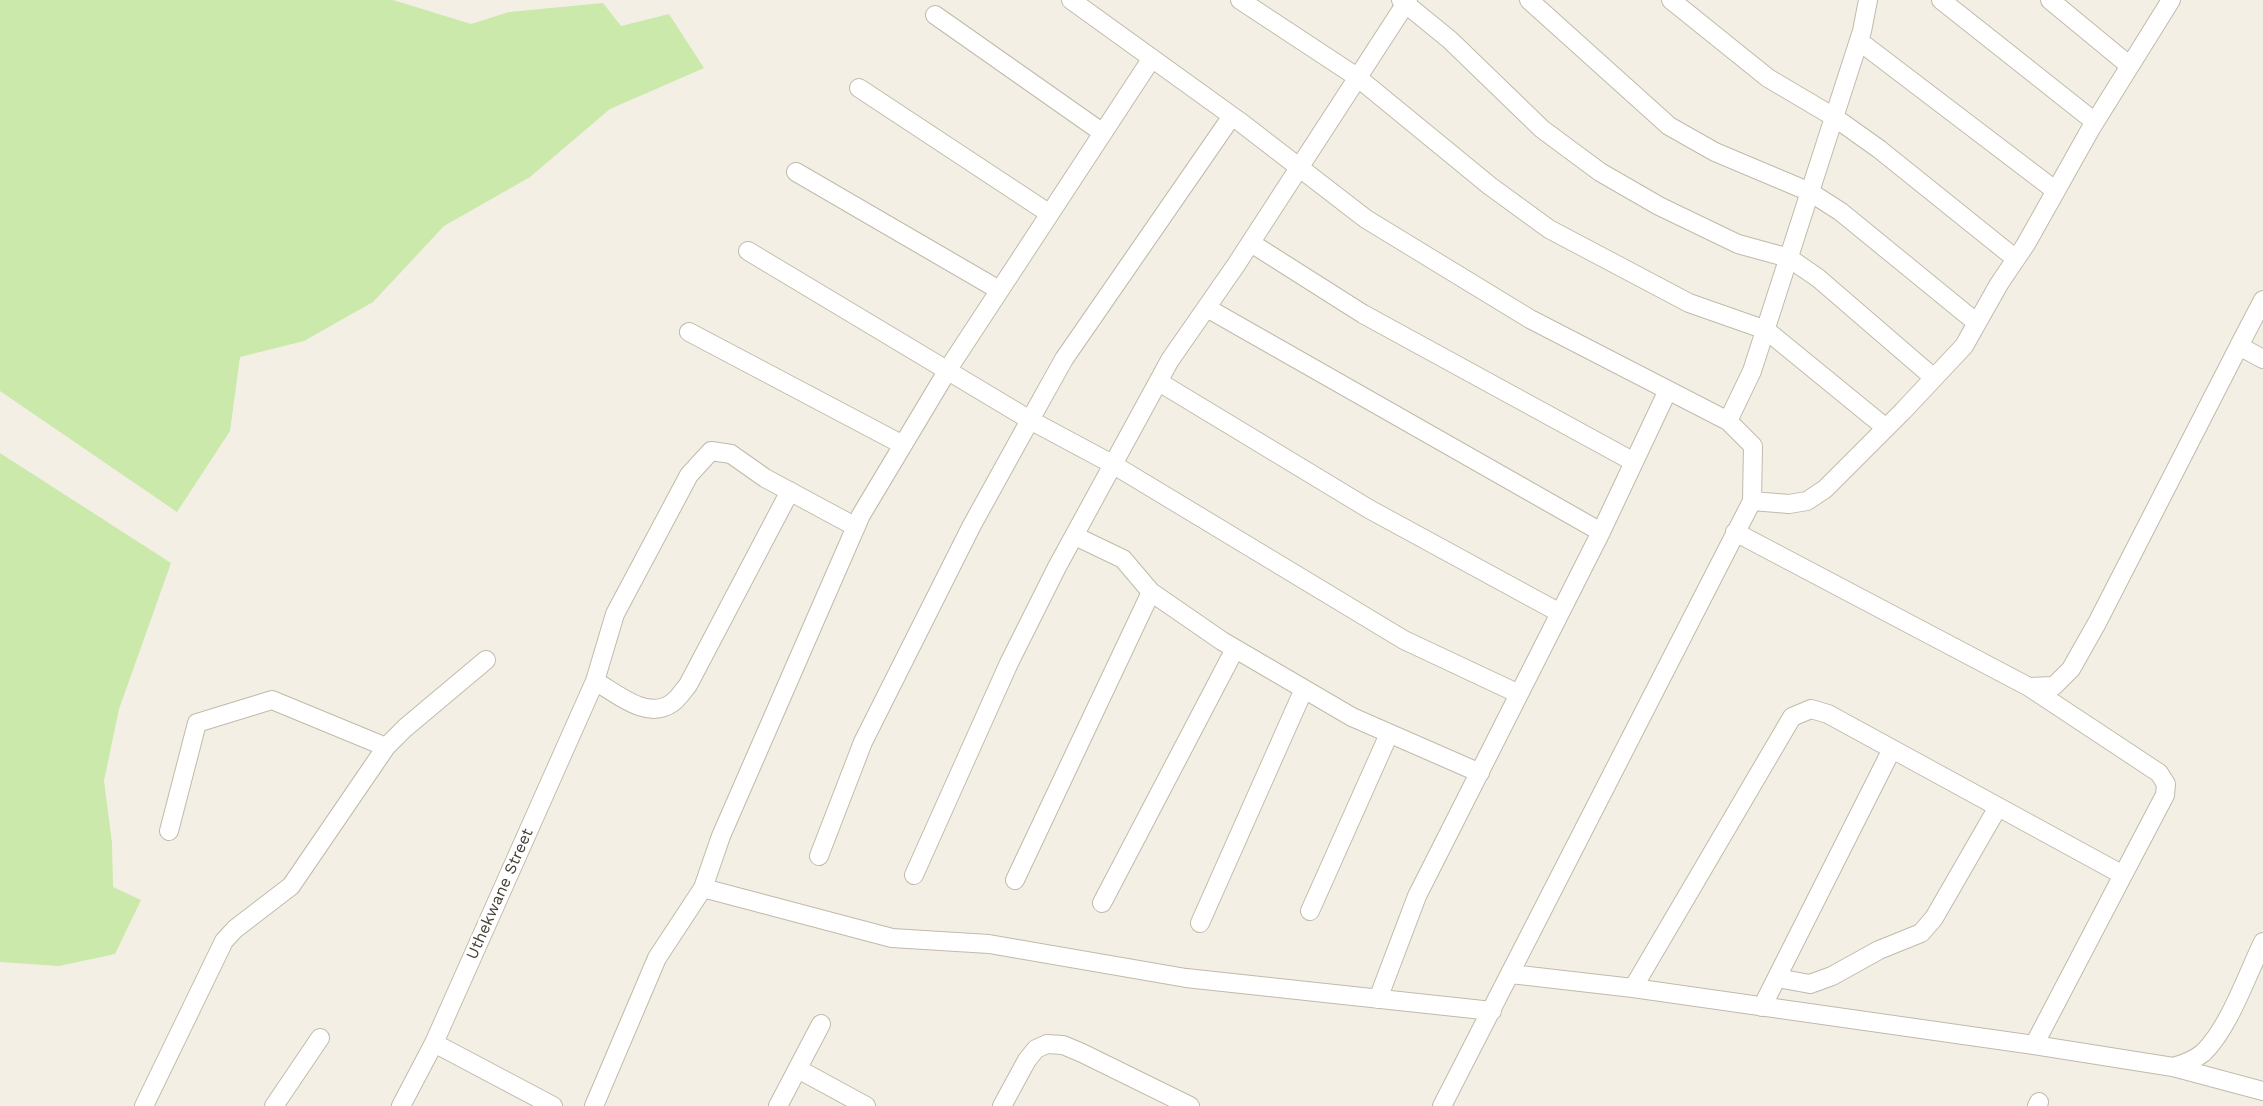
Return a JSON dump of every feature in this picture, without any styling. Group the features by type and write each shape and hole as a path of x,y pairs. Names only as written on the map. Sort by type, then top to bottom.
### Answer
{"street":[{"path":"1071,0 1232,116 1366,219 1530,319 1728,421 1753,447 1752,501 1442,1106"},
{"path":"1240,0 1357,77 1491,186 1549,229 1689,303 1766,330 1886,428"},
{"path":"1529,0 1669,126 1715,152 1810,192 1841,212 1977,322"},
{"path":"1671,0 1767,78 1834,117 1879,148 2016,259"},
{"path":"1728,421 1752,371 1766,330 1859,41 1868,0"},
{"path":"1941,0 2095,122"},
{"path":"2050,0 2130,66"},
{"path":"1752,501 1789,504 1807,501 1825,489 1964,346 2095,122 2171,0"},
{"path":"914,875 1009,663 1170,360 1251,243 1405,1 1450,40 1542,129 1600,172 1659,206 1738,244 1789,258 1818,279 1934,378"},
{"path":"935,15 1103,133"},
{"path":"1859,41 2056,191"},
{"path":"594,1106 657,958 703,888 721,836 856,527 947,372 1152,58"},
{"path":"859,88 1050,214"},
{"path":"819,856 863,742 972,525 1064,359 1232,116"},
{"path":"796,172 999,290"},
{"path":"1251,243 1363,314 1634,462"},
{"path":"748,252 947,372 1114,465 1404,640 1519,694"},
{"path":"2029,687 2054,686 2071,669 2263,300"},
{"path":"1206,308 1601,532"},
{"path":"688,332 903,445"},
{"path":"2239,346 2263,359"},
{"path":"1159,382 1369,509 1560,613"},
{"path":"1378,999 1417,896 1601,532 1668,390"},
{"name":"Uthekwane Street","path":"401,1106 434,1043 595,681 615,614 689,475 711,451 730,454 790,492"},
{"path":"595,681 634,704 654,710 672,703 688,685 790,492 856,527"},
{"path":"1735,532 2029,687 2159,773 2166,784 2165,795 2034,1045"},
{"path":"1075,536 1123,560 1151,592 1235,649 1352,717 1479,773"},
{"path":"1015,880 1151,592"},
{"path":"1102,903 1235,649"},
{"path":"144,1106 224,941 235,929 291,886 386,747 405,728 486,660"},
{"path":"1200,923 1304,689"},
{"path":"169,831 197,723 272,700 386,747"},
{"path":"1633,988 1792,717 1811,709 1828,714 2123,875"},
{"path":"1310,911 1389,734"},
{"path":"1762,1007 1892,749"},
{"path":"1777,978 1810,984 1832,976 1879,950 1921,933 1934,918 1998,807"},
{"path":"703,888 892,938 989,944 1186,978 1492,1011"},
{"path":"2173,1067 2190,1062 2203,1053 2220,1031 2263,942"},
{"path":"1511,974 1633,988 2034,1045 2173,1067 2263,1091"},
{"path":"778,1106 821,1024"},
{"path":"273,1106 320,1038"},
{"path":"434,1043 553,1106"},
{"path":"1002,1106 1027,1060 1036,1049 1047,1044 1063,1045 1082,1053 1190,1106"},
{"path":"798,1069 866,1106"}],"green space":[{"path":"0,0 393,0 471,24 509,12 603,3 621,26 669,14 704,68 610,109 530,177 444,226 373,302 304,341 240,357 230,431 177,512 0,391"},
{"path":"0,453 171,563 119,709 104,781 112,843 113,887 141,900 115,954 59,966 0,962"}]}
